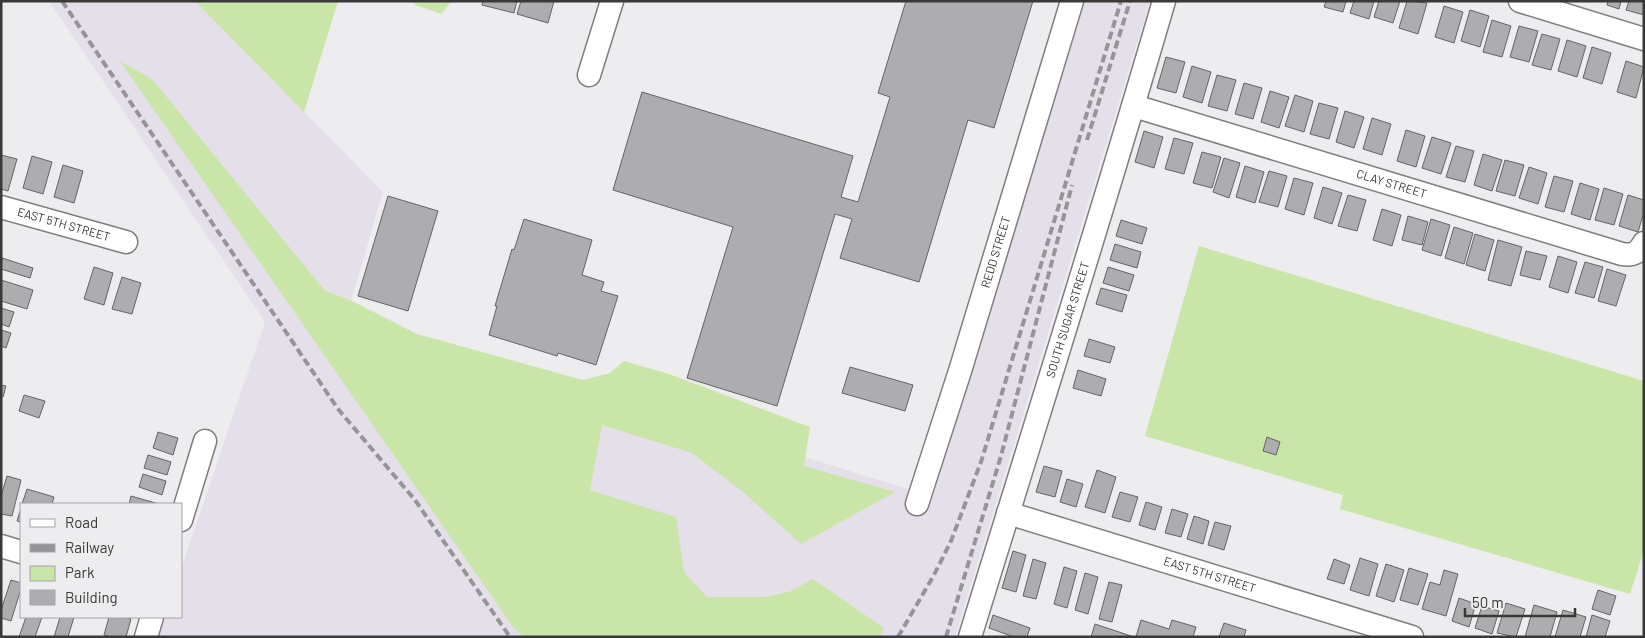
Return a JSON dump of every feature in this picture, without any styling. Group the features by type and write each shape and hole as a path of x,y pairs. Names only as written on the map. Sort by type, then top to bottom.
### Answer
{"street":[{"path":"589,75 612,1"},
{"name":"REDD STREET","path":"917,504 960,371 1072,1"},
{"name":"SOUTH SUGAR STREET","path":"970,637 1067,327 1164,1"},
{"path":"1520,1 1644,39"},
{"name":"CLAY STREET","path":"1134,106 1622,254 1635,254 1644,243"},
{"name":"EAST 5TH STREET","path":"1,207 126,242"},
{"path":"182,517 206,441"},
{"name":"EAST 5TH STREET","path":"1008,513 1412,637"},
{"path":"1,546 20,552"},
{"path":"146,637 152,618"}],"shaded area":[{"path":"49,1 195,1 383,192 347,314 933,497 1083,1 1150,1 955,637 158,637 165,618 182,618 182,566 265,322"}],"green space":[{"path":"195,1 338,1 304,112"},
{"path":"413,1 452,1 441,14 415,5"},
{"path":"120,61 152,79 325,291 350,300 417,334 583,380 610,373 624,361 669,374 810,427 804,466 895,492 801,544 743,492 692,453 602,425 590,490 676,517 684,572 707,597 765,597 789,592 813,579 884,628 879,637 524,637 513,627"},
{"path":"1199,246 1644,381 1644,550 1630,594 1340,509 1343,495 1145,436"}],"building":[{"path":"483,1 517,1 514,13 482,5"},
{"path":"521,1 554,1 548,23 517,14"},
{"path":"906,1 1033,1 994,128 968,120 919,282 840,258 852,219 835,214 777,406 687,378 733,227 613,190 642,92 853,156 841,197 858,202 890,97 878,93"},
{"path":"1326,1 1346,1 1343,12 1324,7"},
{"path":"1354,1 1374,1 1369,19 1350,13"},
{"path":"1379,1 1400,1 1393,23 1374,17"},
{"path":"1407,1 1427,3 1418,34 1399,28"},
{"path":"1608,1 1621,1 1619,9 1607,5"},
{"path":"1629,1 1644,1 1644,15 1626,10"},
{"path":"1444,6 1463,12 1454,43 1435,37"},
{"path":"1470,10 1489,16 1480,47 1461,41"},
{"path":"1492,20 1511,26 1502,57 1483,52"},
{"path":"1519,26 1538,31 1529,62 1510,57"},
{"path":"1542,34 1560,39 1551,70 1532,65"},
{"path":"1567,40 1586,46 1577,77 1558,71"},
{"path":"1592,47 1611,53 1602,84 1583,78"},
{"path":"1166,57 1185,62 1176,93 1157,88"},
{"path":"1626,61 1644,67 1636,98 1617,92"},
{"path":"1192,66 1211,72 1202,103 1183,97"},
{"path":"1217,75 1236,80 1227,111 1208,106"},
{"path":"1244,83 1262,88 1253,119 1235,114"},
{"path":"1270,91 1289,97 1279,128 1261,122"},
{"path":"1295,95 1313,101 1304,132 1285,126"},
{"path":"1319,103 1338,108 1329,139 1310,134"},
{"path":"1345,111 1364,117 1354,148 1336,142"},
{"path":"1372,118 1391,124 1382,155 1363,149"},
{"path":"1406,130 1425,136 1416,167 1397,161"},
{"path":"1144,131 1163,137 1154,168 1135,162"},
{"path":"1432,137 1451,143 1441,174 1422,168"},
{"path":"1174,138 1193,143 1184,174 1165,169"},
{"path":"1456,146 1474,151 1465,182 1446,177"},
{"path":"1202,152 1221,157 1212,188 1193,183"},
{"path":"1483,154 1502,160 1492,191 1474,185"},
{"path":"1,155 17,159 8,191 1,189"},
{"path":"32,156 52,162 43,194 23,188"},
{"path":"1224,158 1240,163 1229,198 1213,192"},
{"path":"1505,160 1524,165 1515,196 1496,191"},
{"path":"63,165 83,171 74,203 54,197"},
{"path":"1245,166 1264,172 1255,203 1236,197"},
{"path":"1529,167 1547,173 1538,204 1519,198"},
{"path":"1269,171 1287,176 1278,207 1259,202"},
{"path":"1554,176 1573,181 1564,212 1545,207"},
{"path":"1294,178 1313,183 1304,215 1285,209"},
{"path":"1580,183 1599,189 1590,220 1571,214"},
{"path":"1323,187 1342,193 1332,224 1314,218"},
{"path":"1604,188 1623,194 1614,225 1595,220"},
{"path":"1348,195 1366,200 1357,231 1338,226"},
{"path":"1628,195 1644,200 1644,212 1638,232 1619,226"},
{"path":"388,196 438,211 408,311 358,296"},
{"path":"1382,209 1401,215 1392,246 1373,240"},
{"path":"1408,216 1428,222 1422,245 1402,240"},
{"path":"524,219 592,240 582,275 604,282 601,291 618,296 596,365 558,353 557,356 489,335 497,306 495,306 512,249 514,250"},
{"path":"1431,219 1450,225 1441,256 1422,250"},
{"path":"1121,220 1147,228 1142,244 1116,236"},
{"path":"1454,227 1473,233 1464,264 1445,258"},
{"path":"1475,234 1494,240 1485,271 1466,265"},
{"path":"1498,240 1522,247 1511,286 1488,280"},
{"path":"1115,244 1141,252 1137,268 1110,260"},
{"path":"1526,251 1547,256 1540,280 1520,275"},
{"path":"1558,256 1577,262 1568,293 1549,287"},
{"path":"2,258 33,268 30,278 1,269"},
{"path":"1585,262 1603,267 1594,298 1575,293"},
{"path":"94,267 113,273 104,305 84,299"},
{"path":"1108,267 1134,275 1129,291 1103,283"},
{"path":"1607,269 1626,275 1616,306 1598,301"},
{"path":"122,277 141,283 132,314 112,309"},
{"path":"1,280 33,290 27,309 1,301"},
{"path":"1101,288 1127,295 1122,312 1096,304"},
{"path":"1,308 14,312 9,327 1,324"},
{"path":"1,330 11,333 6,348 1,346"},
{"path":"1089,339 1115,347 1110,363 1084,356"},
{"path":"850,367 913,385 905,411 842,393"},
{"path":"1078,370 1106,379 1101,396 1073,388"},
{"path":"1,385 6,386 3,397 1,396"},
{"path":"24,395 45,401 39,418 19,411"},
{"path":"158,432 178,438 173,455 153,448"},
{"path":"1267,437 1280,442 1276,455 1263,451"},
{"path":"148,455 171,462 167,475 144,468"},
{"path":"1044,466 1062,471 1055,497 1036,492"},
{"path":"1097,470 1116,477 1105,513 1085,507"},
{"path":"143,474 166,481 162,495 139,487"},
{"path":"7,476 21,480 12,516 1,514 1,496"},
{"path":"1067,479 1083,484 1076,507 1060,502"},
{"path":"27,489 54,497 52,503 22,503"},
{"path":"1120,492 1138,497 1130,522 1112,517"},
{"path":"131,496 156,503 129,503"},
{"path":"1146,502 1162,507 1155,530 1139,525"},
{"path":"1172,509 1188,514 1181,537 1165,533"},
{"path":"20,511 20,522 17,521"},
{"path":"1194,516 1209,521 1203,544 1187,539"},
{"path":"1215,522 1231,526 1224,550 1208,545"},
{"path":"1013,551 1026,555 1016,592 1002,588"},
{"path":"1360,558 1378,564 1369,596 1350,590"},
{"path":"1033,559 1046,563 1036,599 1023,596"},
{"path":"1334,559 1350,565 1344,584 1327,579"},
{"path":"1386,564 1404,570 1394,602 1376,596"},
{"path":"1064,567 1077,571 1067,608 1054,604"},
{"path":"1409,568 1428,574 1418,605 1400,600"},
{"path":"1444,570 1458,574 1446,616 1422,609 1430,582 1440,585"},
{"path":"1085,573 1098,577 1088,614 1075,610"},
{"path":"11,580 20,583 20,592 11,621 1,618 1,610"},
{"path":"1109,582 1122,585 1112,622 1099,619"},
{"path":"1598,590 1616,596 1610,615 1592,609"},
{"path":"1459,598 1476,604 1469,627 1452,621"},
{"path":"1506,603 1525,609 1516,637 1497,633"},
{"path":"1534,605 1557,612 1550,637 1525,637"},
{"path":"1482,606 1499,611 1492,634 1475,628"},
{"path":"1563,610 1586,617 1580,637 1555,637"},
{"path":"993,615 1030,628 1027,637 1014,637 989,628"},
{"path":"1592,615 1610,621 1605,637 1586,637"},
{"path":"26,618 42,618 35,637 19,637"},
{"path":"60,618 74,618 68,637 54,637"},
{"path":"109,618 131,619 126,637 104,635"},
{"path":"1141,620 1169,629 1172,620 1196,627 1193,637 1136,637"},
{"path":"1224,623 1246,630 1244,637 1219,637"},
{"path":"1095,624 1134,637 1091,637"}],"railway":[{"path":"62,1 338,409 415,500 510,637"},
{"path":"898,637 934,575 951,541 981,462 1121,1"},
{"path":"1087,140 1130,1"},
{"path":"946,637 1001,456 1072,185"}]}
